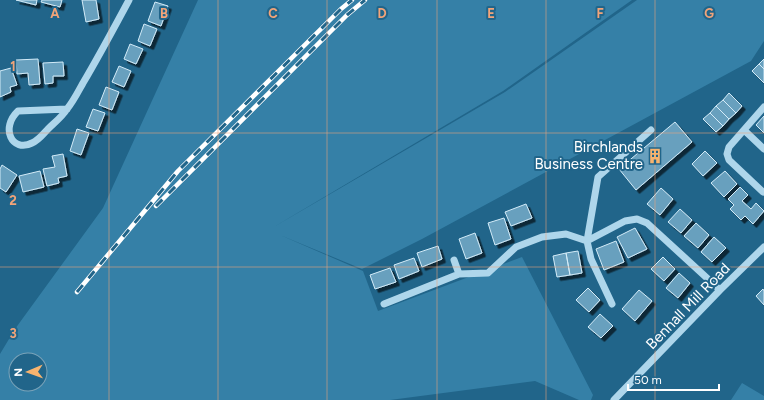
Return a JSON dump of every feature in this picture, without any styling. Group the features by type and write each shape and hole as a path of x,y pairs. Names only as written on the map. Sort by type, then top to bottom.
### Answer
{"street":[{"path":"67,110 18,111 8,120 6,127 10,139 15,144 31,144 38,140 67,110 102,52 128,0"},
{"path":"763,192 729,160 727,154 729,147 764,106"},
{"path":"612,304 591,259 587,241 598,176 652,130"},
{"path":"744,130 764,149"},
{"path":"384,304 459,274 488,273 516,247 542,237 566,234 587,241 625,221 637,219 647,223 720,290"},
{"name":"Benhall Mill Road","path":"614,400 720,290 764,247"},
{"path":"454,260 459,274"}],"shaded area":[{"path":"198,0 632,0 503,91 272,228 505,92 637,0 764,0 764,41 751,61 422,239 362,269 280,235 363,271 378,311 522,257 593,395 591,400 579,400 535,381 390,400 0,400 0,354 15,329 103,208"},
{"path":"742,383 764,396 764,400 731,400"}],"building":[{"path":"16,0 37,0 36,5"},
{"path":"42,0 62,0 60,7 41,2"},
{"path":"82,0 96,0 99,19 86,22"},
{"path":"155,2 168,6 161,26 148,21"},
{"path":"144,24 157,29 150,46 138,41"},
{"path":"130,44 143,49 136,64 124,59"},
{"path":"38,59 40,84 29,85 28,73 17,74 16,60"},
{"path":"764,59 764,69 759,64"},
{"path":"63,62 64,76 53,76 53,83 45,84 43,63"},
{"path":"759,64 764,69 764,83 752,71"},
{"path":"119,66 131,71 124,87 112,82"},
{"path":"11,68 17,85 10,87 11,92 0,97 0,71"},
{"path":"106,87 119,92 112,110 99,105"},
{"path":"729,93 742,106 736,113 723,100"},
{"path":"723,100 736,113 729,119 716,106"},
{"path":"716,106 729,119 723,126 710,113"},
{"path":"93,109 105,113 98,131 86,127"},
{"path":"710,113 723,126 716,132 703,119"},
{"path":"764,116 764,133 756,125"},
{"name":"Birchlands Business Centre","path":"675,122 692,142 636,190 619,169"},
{"path":"77,129 89,133 81,155 70,151"},
{"path":"705,151 717,163 703,176 692,164"},
{"path":"63,154 67,176 58,178 59,183 47,186 43,169 55,167 52,156"},
{"path":"2,165 17,175 6,192 0,188 0,169"},
{"path":"40,171 44,187 23,192 19,176"},
{"path":"725,171 737,184 724,197 711,183"},
{"path":"740,187 748,195 742,201 751,209 756,203 764,211 753,224 745,216 741,220 730,209 734,205 728,199"},
{"path":"661,188 673,199 660,215 647,204"},
{"path":"526,204 532,218 511,226 505,212"},
{"path":"680,209 692,220 681,233 668,222"},
{"path":"504,218 511,239 495,245 488,223"},
{"path":"696,223 709,235 698,248 684,236"},
{"path":"635,228 647,249 628,258 617,237"},
{"path":"475,233 482,253 466,259 459,239"},
{"path":"714,237 726,248 712,262 701,252"},
{"path":"616,241 624,262 604,270 596,249"},
{"path":"438,246 442,259 422,267 417,253"},
{"path":"578,251 582,273 570,275 566,253"},
{"path":"566,253 570,275 557,277 553,256"},
{"path":"663,257 675,269 664,281 651,269"},
{"path":"414,258 419,271 399,279 394,265"},
{"path":"390,268 396,282 375,289 370,275"},
{"path":"679,273 690,283 678,298 666,288"},
{"path":"588,288 600,300 589,312 576,300"},
{"path":"763,289 764,291 764,305 756,296"},
{"path":"639,290 652,301 635,321 622,309"},
{"path":"600,314 613,326 601,338 588,327"}],"railway":[{"path":"77,292 178,171 341,9 352,0"},
{"path":"156,206 347,15 365,0"}],"place":[{"name":"Birchlands Business Centre","path":"655,156"}]}
